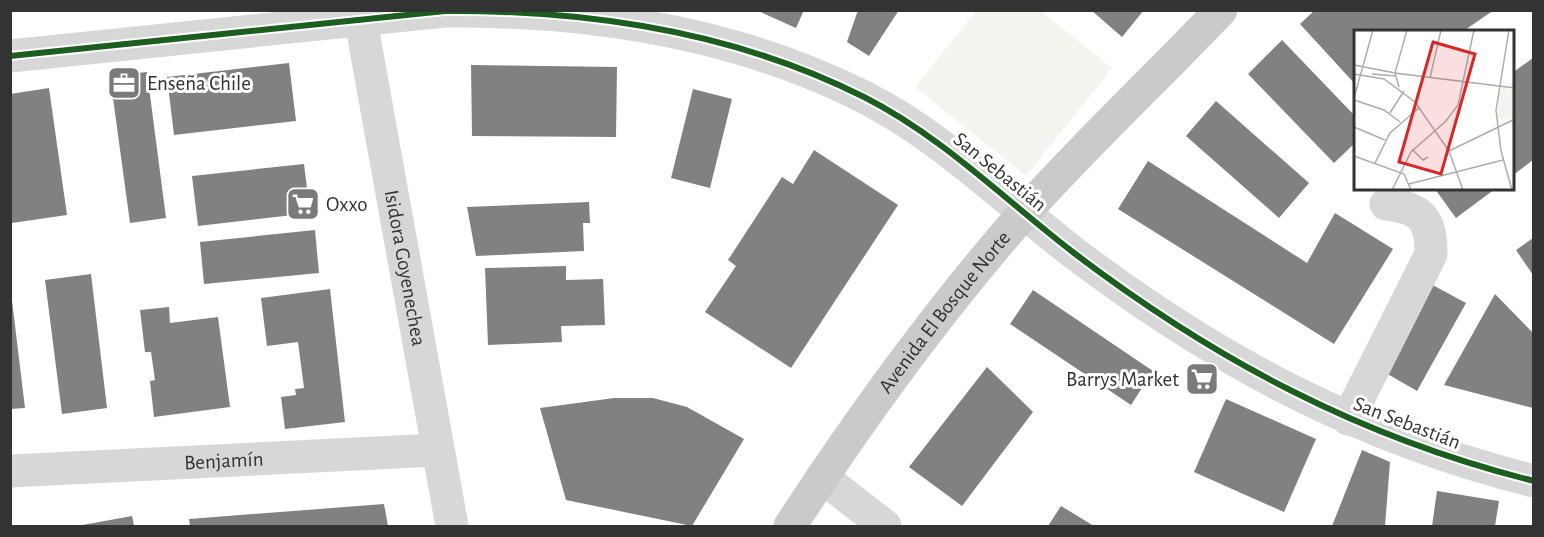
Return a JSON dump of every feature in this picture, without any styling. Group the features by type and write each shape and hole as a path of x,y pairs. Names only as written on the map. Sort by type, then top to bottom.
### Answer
{"main road":[{"name":"Avenida El Bosque Norte","path":"790,526 874,402 936,319 1023,214 1221,10"}],"street":[{"name":"San Sebastián","path":"10,56 360,15 445,11 516,13 621,22 709,40 816,76 876,104 934,140 984,178 1023,214 1184,332 1296,395 1348,419 1462,462 1533,482"},
{"name":"Isidora Goyenechea","path":"360,15 452,526"},
{"path":"1348,419 1431,254 1431,237 1424,220 1415,210 1386,204"},
{"name":"Benjamín","path":"10,471 437,450"},
{"path":"822,477 885,526"}],"shaded area":[{"path":"977,10 1041,11 1112,68 1026,176 915,87"}],"building":[{"path":"756,10 804,10 796,28"},
{"path":"858,10 899,10 869,56 847,42"},
{"path":"1091,10 1144,10 1122,37"},
{"path":"1315,10 1494,10 1465,30 1354,30 1354,83 1300,24"},
{"path":"1282,40 1354,115 1354,144 1334,163 1248,74"},
{"path":"1533,58 1533,160 1514,174 1514,72"},
{"path":"289,63 296,121 174,135 167,77"},
{"path":"471,65 617,67 616,137 472,136"},
{"path":"147,72 166,218 130,223 110,76"},
{"path":"49,88 67,215 12,223 10,94"},
{"path":"693,89 732,99 710,188 671,178"},
{"path":"1216,101 1309,183 1279,218 1186,136"},
{"path":"814,150 898,205 791,368 705,312 736,266 728,260 782,177 793,184"},
{"path":"1148,161 1307,263 1335,213 1393,249 1334,344 1118,209"},
{"path":"304,164 310,213 198,226 192,176"},
{"path":"1436,190 1494,190 1456,218"},
{"path":"589,202 590,223 583,223 584,251 476,256 467,207"},
{"path":"315,230 319,273 204,284 200,242"},
{"path":"1533,238 1533,275 1516,250"},
{"path":"566,266 566,280 603,279 605,325 561,326 562,342 488,345 485,268"},
{"path":"91,274 107,408 62,414 45,280"},
{"path":"1427,282 1466,303 1417,391 1379,369"},
{"path":"10,284 25,408 10,409"},
{"path":"330,289 345,422 285,429 281,397 296,395 295,389 304,388 298,342 267,346 261,298"},
{"path":"1033,290 1153,371 1131,405 1010,324"},
{"path":"1495,294 1533,333 1533,408 1444,385"},
{"path":"169,307 170,323 218,317 230,407 154,417 150,381 155,380 151,352 145,352 140,310"},
{"path":"987,367 1033,412 962,506 909,467"},
{"path":"614,398 653,398 687,407 744,439 692,526 566,500 540,408"},
{"path":"1226,399 1316,439 1284,512 1194,472"},
{"path":"1362,450 1390,462 1385,526 1332,526"},
{"path":"1437,491 1499,501 1495,526 1432,526"},
{"path":"384,504 388,526 190,526 189,519"},
{"path":"1061,506 1094,526 1048,526"},
{"path":"132,516 134,525 139,526 77,526"}],"cycle path":[{"path":"10,56 445,11 553,15 607,21 660,29 713,41 764,56 815,75 893,113 947,150 1048,233 1127,292 1236,361 1292,391 1409,442 1470,463 1534,481"}],"place":[{"name":"Enseña Chile","path":"124,83"},
{"name":"Oxxo","path":"303,204"},
{"name":"Barrys Market","path":"1202,379"}]}
